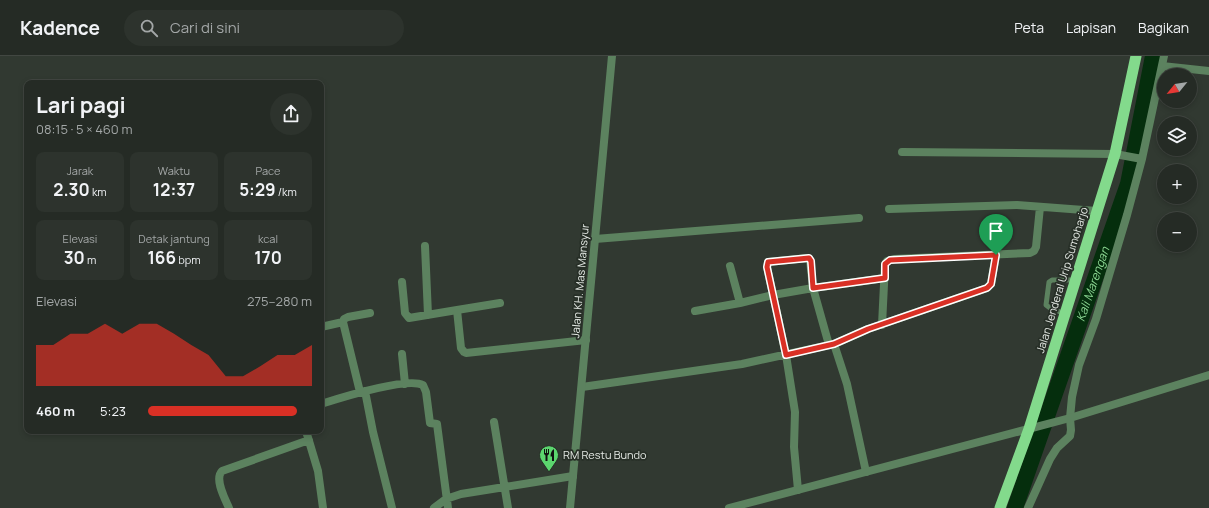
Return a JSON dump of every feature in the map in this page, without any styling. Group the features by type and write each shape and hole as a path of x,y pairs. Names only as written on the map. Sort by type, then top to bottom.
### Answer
{"highway":[{"name":"Jalan Jenderal Urip Sumoharjo","path":"1000,508 1029,429 1097,211 1120,155 1136,56"}],"street":[{"name":"Jalan KH. Mas Mansyur","path":"570,508 612,56"},
{"path":"1028,508 1050,459 1057,448 1070,436 1071,430 1068,419 1079,366 1096,319 1127,215 1138,159 1164,56"},
{"path":"1162,66 1209,71"},
{"path":"902,152 1120,155 1138,159"},
{"path":"889,209 1016,205 1097,211"},
{"path":"882,325 885,264 890,260 1030,253 1034,251 1036,247 1040,207"},
{"path":"595,239 858,218"},
{"path":"425,246 428,315"},
{"path":"582,387 742,364 831,345 868,329 987,288 991,284 996,255"},
{"path":"798,490 794,447 795,412 786,355 766,264 771,261 809,258 811,261 813,288 831,345 847,384 866,472"},
{"path":"730,266 740,303"},
{"path":"695,311 813,288 885,278"},
{"path":"402,282 405,313 411,318 500,303"},
{"path":"457,310 461,348 466,353 586,340"},
{"path":"324,326 343,322 344,319 348,317 370,313"},
{"path":"343,322 392,508"},
{"path":"402,354 405,384"},
{"path":"729,508 1068,419 1209,375"},
{"path":"324,403 362,391 405,384 420,384 425,388 430,423 437,424 448,508"},
{"path":"494,422 508,508"},
{"path":"307,434 318,471 323,508"},
{"path":"229,508 218,479 219,474 222,471 309,440"},
{"path":"434,508 446,499 461,494 573,476"}],"lane":[{"path":"1065,314 1046,305 1049,282 1052,280 1075,280"}],"waterway":[{"name":"Kali Marengan","path":"1015,508 1128,184 1153,56"}],"place":[{"name":"RM Restu Bundo","path":"549,472"}],"route":[{"path":"996,255 991,284 987,288 868,329 834,344 786,355 766,264 768,262 809,258 811,261 813,288 885,278 885,264 887,261 894,259 996,255"}]}
